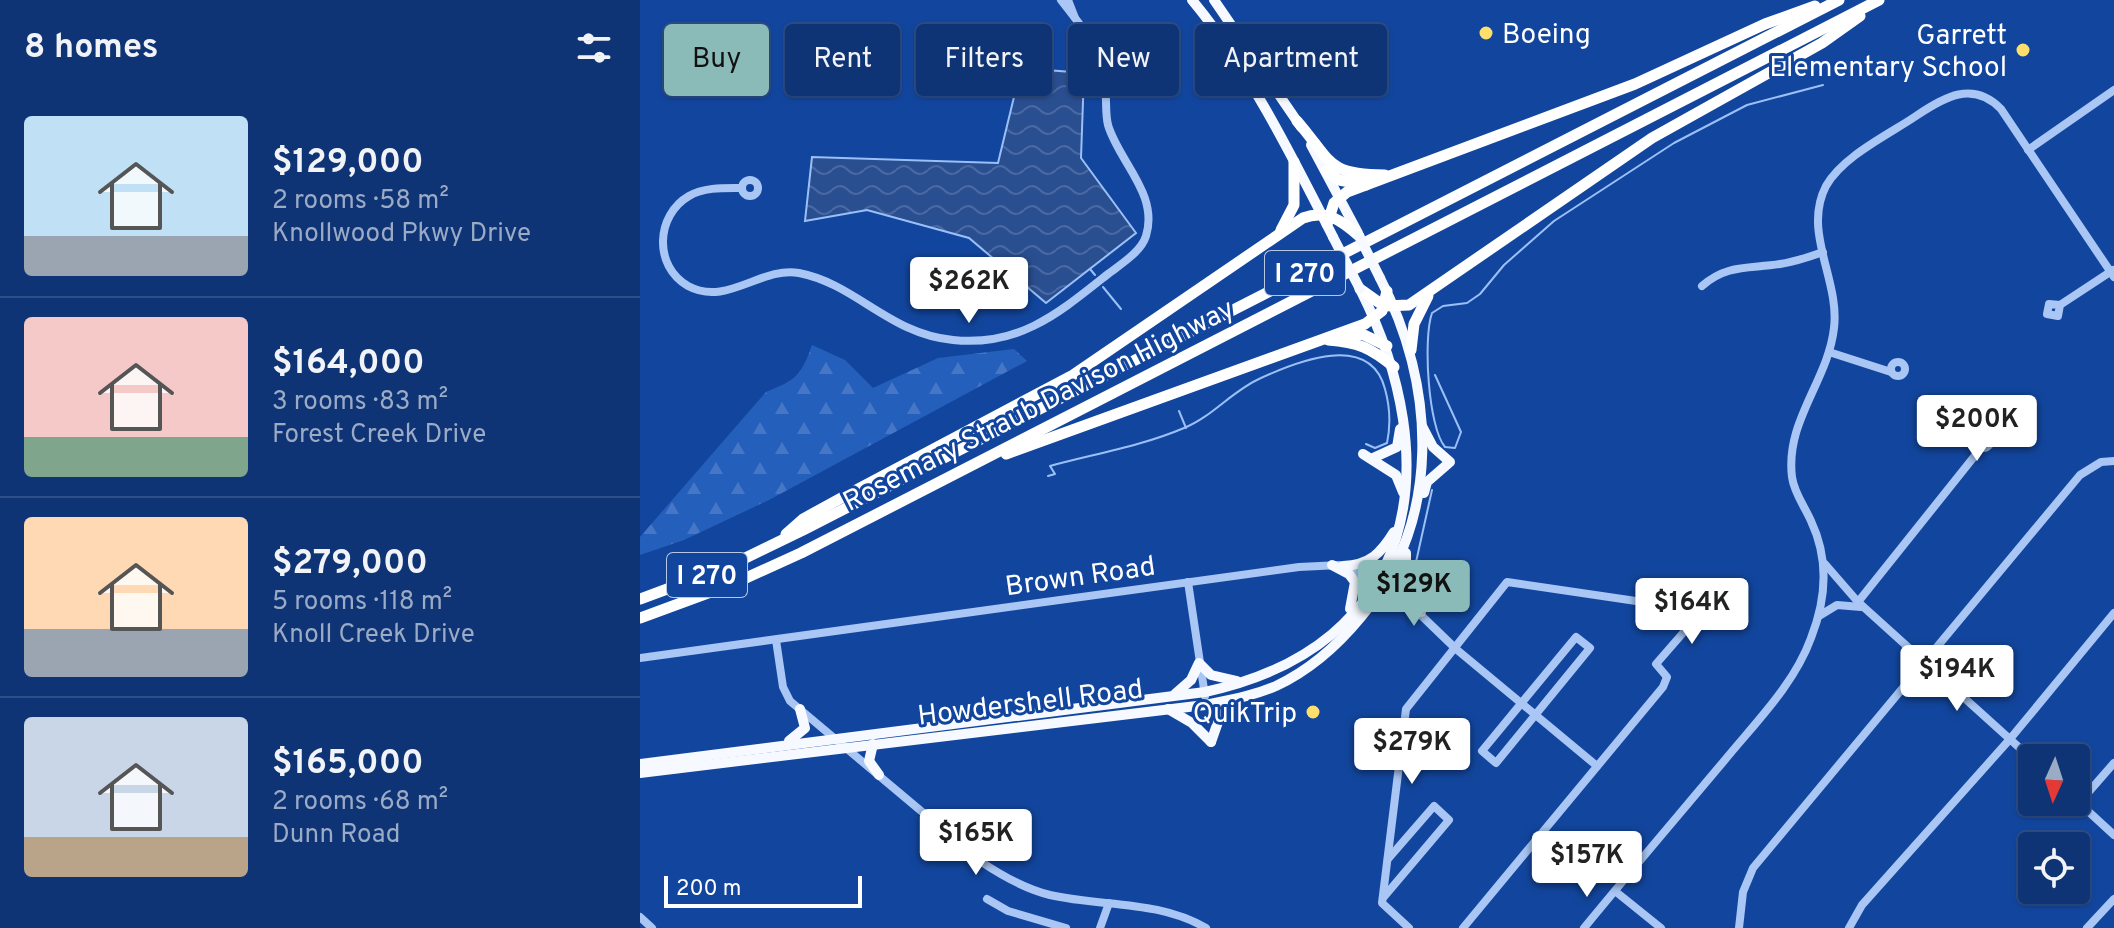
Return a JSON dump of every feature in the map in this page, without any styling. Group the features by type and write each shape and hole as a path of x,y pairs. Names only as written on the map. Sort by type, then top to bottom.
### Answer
{"highway":[{"path":"1326,218 1339,198 1366,185 1635,84 1765,24 1830,0"},
{"name":"Rosemary Straub Davison Highway","path":"640,599 772,546 1839,0"},
{"path":"975,463 1043,442 1340,333 1374,319 1390,307 1409,305 1652,138 1822,43 1881,0"},
{"name":"Rosemary Straub Davison Highway","path":"640,618 768,568 1881,0"},
{"path":"1297,121 1339,170 1354,174 1394,175"},
{"path":"1281,231 1294,205 1294,162"},
{"path":"1326,171 1339,180 1366,185"},
{"path":"772,546 803,519 1095,362 1303,218 1326,218 1354,230"},
{"path":"1360,289 1390,307"},
{"path":"1387,291 1390,307"},
{"path":"1411,350 1414,324 1430,292"},
{"path":"1340,333 1364,335 1387,346"},
{"path":"1319,340 1359,342 1394,367"}],"main road":[{"path":"1192,0 1207,18 1326,218 1394,367 1406,441 1405,502 1401,525 1381,584"},
{"path":"1214,0 1297,121 1387,291"},
{"path":"1390,307 1411,350 1420,420 1418,505"},
{"path":"1399,391 1400,439 1388,454 1368,456 1396,475 1405,502"},
{"path":"1420,420 1433,447 1450,462 1427,482 1407,544 1406,576 1421,612"},
{"path":"1338,565 1370,561 1401,525"},
{"path":"1381,584 1407,544"},
{"path":"1338,565 1356,584 1346,618"},
{"name":"Howdershell Road","path":"640,764 1205,692 1252,680 1288,665 1346,618 1381,584"},
{"name":"Howdershell Road","path":"640,773 1205,705 1237,698 1274,687 1316,662 1349,632 1381,584"},
{"path":"1169,696 1191,680 1199,663 1221,680 1252,680"},
{"path":"1166,708 1192,723 1211,742 1219,719 1237,698"},
{"path":"779,745 803,732 805,722 800,709"},
{"path":"873,744 868,757 879,775"}],"street":[{"path":"742,188 707,189 692,194 672,211 664,224 663,248 668,264 689,286 719,292 794,272 834,286 898,326 927,337 955,341 1000,338 1049,321 1134,254 1146,239 1149,224 1144,195 1123,160 1107,122 1100,60 1094,43 1061,0"},
{"path":"1068,0 1075,18"},
{"path":"2028,150 2114,90"},
{"path":"1584,928 1775,700 1804,654 1818,617 1824,563 1816,532 1792,481 1790,450 1799,419 1829,352 1834,326 1834,296 1823,252 1818,212 1834,175 1946,96 1969,92 1990,99 2001,109 2113,273 2060,305"},
{"path":"1702,286 1719,273 1738,267 1784,264 1823,252"},
{"path":"1829,352 1891,372"},
{"path":"1861,605 1981,448"},
{"path":"1729,928 1740,928 1743,892 1753,868 2080,475 2101,462 2114,461"},
{"path":"1824,563 1861,605 2018,746"},
{"path":"1338,565 1381,584 1421,612 1456,649 1597,766"},
{"name":"Brown Road","path":"640,658 1188,582 1338,565"},
{"path":"1188,582 1205,705"},
{"path":"1409,928 1391,913 1383,898 1406,709 1507,582 1698,612 1656,664 1667,677 1663,687 1463,928"},
{"path":"1818,617 1837,605 1861,605"},
{"path":"1849,928 1873,893 2010,739 2114,613"},
{"path":"1576,637 1590,648 1536,716 1496,763 1482,751 1576,637"},
{"path":"776,640 783,687 790,701 983,863 1015,882 1048,894 1149,907 1206,928"},
{"path":"2090,789 2114,763"},
{"path":"1383,898 1449,820 1434,806 1387,860"},
{"path":"2090,813 2114,835"},
{"path":"1615,891 1661,928"},
{"path":"987,899 1008,911 1066,928"},
{"path":"2087,928 2114,899"},
{"path":"1100,928 1109,903"},
{"path":"640,917 652,928"}],"green space":[{"path":"812,345 845,360 873,388 938,358 1014,349 1027,361 769,500 684,540 640,555 640,537 766,392 796,376"}],"water":[{"path":"1052,70 1068,72 1068,96 1083,96 1081,158 1136,233 1046,303 969,238 867,210 805,221 812,157 998,163 1014,96 1052,96"}],"waterway":[{"path":"1435,375 1461,432 1455,448 1445,447 1439,437 1431,402 1428,342 1432,313 1443,306 1467,303 1480,294 1504,265 1554,221 1674,143 1747,105 1823,85"},
{"path":"1090,269 1095,275"},
{"path":"1103,287 1121,309"},
{"path":"1048,476 1055,474 1050,466 1135,445 1184,428 1261,378 1313,359 1331,356 1349,356 1364,361 1377,371 1385,389 1389,416 1387,443 1375,448 1366,444"},
{"path":"1179,411 1186,428"},
{"path":"1423,594 1414,571 1432,490"}],"place":[{"name":"Boeing","path":"1486,33"},
{"name":"Garrett Elementary School","path":"2023,50"},
{"name":"QuikTrip","path":"1313,712"}]}
